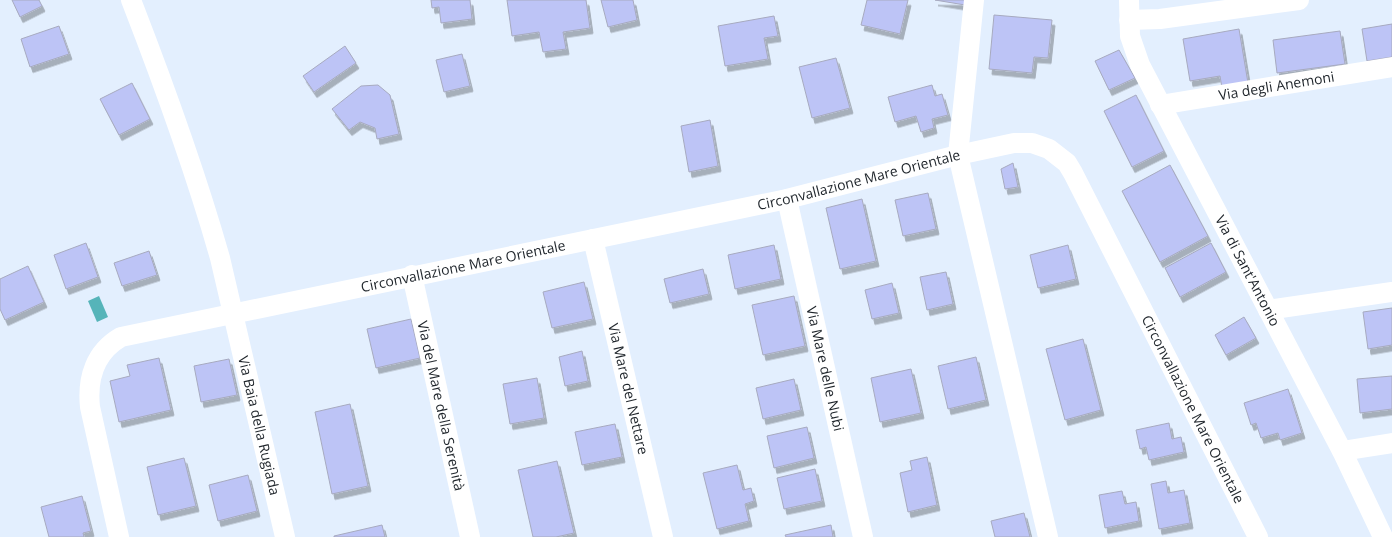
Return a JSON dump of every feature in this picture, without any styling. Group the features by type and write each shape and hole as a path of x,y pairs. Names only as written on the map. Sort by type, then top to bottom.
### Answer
{"street":[{"path":"131,0 188,153 220,258 234,313"},
{"path":"974,0 958,155 1048,537"},
{"path":"1129,10 1160,19 1299,0"},
{"name":"Via di Sant'Antonio","path":"1129,10 1134,52 1342,451 1383,537"},
{"name":"Via degli Anemoni","path":"1160,104 1392,67"},
{"name":"Circonvallazione Mare Orientale","path":"119,537 90,407 90,381 99,357 114,341 128,334 787,199 958,155 1027,143 1049,149 1067,163 1258,537"},
{"name":"Via Mare delle Nubi","path":"787,199 863,537"},
{"name":"Via Mare del Nettare","path":"593,239 663,537"},
{"name":"Via del Mare della Serenità","path":"412,275 470,537"},
{"path":"1268,310 1392,292"},
{"name":"Via Baia della Rugiada","path":"234,313 285,537"},
{"path":"1342,451 1392,444"}],"water":[{"path":"99,296 108,317 97,322 88,301"}],"building":[{"path":"12,0 39,0 42,6 20,17"},
{"path":"431,0 470,0 472,19 441,23 439,7 432,8"},
{"path":"507,0 586,0 590,28 563,32 566,49 543,52 539,32 512,36"},
{"path":"601,0 633,0 637,20 608,27"},
{"path":"867,0 908,0 900,34 861,25"},
{"path":"935,0 966,0 965,5"},
{"path":"994,15 1052,20 1048,58 1034,57 1032,73 989,69"},
{"path":"774,16 778,36 764,38 768,59 725,66 718,26"},
{"path":"1392,24 1392,57 1367,61 1362,29"},
{"path":"59,26 69,54 30,67 21,39"},
{"path":"1239,29 1248,83 1222,88 1220,76 1190,81 1183,39"},
{"path":"1340,31 1345,64 1277,73 1273,40"},
{"path":"345,46 356,63 314,92 303,76"},
{"path":"1119,50 1135,78 1109,90 1095,61"},
{"path":"462,54 470,86 444,92 436,60"},
{"path":"836,58 850,108 812,118 799,67"},
{"path":"132,83 150,119 119,135 100,99"},
{"path":"378,85 390,95 399,134 377,139 375,128 360,122 349,130 332,109 361,86"},
{"path":"932,85 935,96 942,94 948,115 932,119 934,128 921,132 916,116 895,122 888,97"},
{"path":"1136,95 1164,151 1132,167 1104,111"},
{"path":"710,120 718,166 689,172 681,126"},
{"path":"1013,163 1018,187 1005,189 1001,169"},
{"path":"1170,165 1208,236 1160,262 1122,191"},
{"path":"928,193 936,229 903,236 895,200"},
{"path":"862,199 876,261 840,269 826,208"},
{"path":"86,243 98,277 66,289 54,255"},
{"path":"1211,243 1226,272 1180,297 1165,268"},
{"path":"774,245 781,279 735,289 728,255"},
{"path":"1068,245 1076,279 1038,288 1030,255"},
{"path":"149,251 157,275 122,286 114,263"},
{"path":"28,266 44,302 5,320 0,309 0,279"},
{"path":"703,269 709,294 670,303 664,279"},
{"path":"946,272 953,304 927,310 920,277"},
{"path":"584,282 593,319 552,328 543,292"},
{"path":"892,283 899,313 872,319 865,290"},
{"path":"794,296 805,346 763,355 752,305"},
{"path":"1392,308 1392,345 1368,349 1363,312"},
{"path":"1244,317 1256,338 1226,355 1215,335"},
{"path":"411,319 420,358 376,368 367,329"},
{"path":"1083,339 1101,410 1065,420 1046,349"},
{"path":"582,351 588,381 565,386 559,357"},
{"path":"976,357 986,400 948,409 938,366"},
{"path":"159,358 171,410 119,422 110,381 130,376 127,365"},
{"path":"229,359 237,395 201,402 194,366"},
{"path":"911,369 921,413 880,422 871,378"},
{"path":"1392,376 1392,409 1360,413 1357,379"},
{"path":"537,378 544,418 510,424 503,384"},
{"path":"794,379 801,410 763,419 756,388"},
{"path":"1288,389 1302,433 1280,440 1278,433 1261,438 1256,423 1251,425 1244,403"},
{"path":"350,404 368,486 332,494 315,412"},
{"path":"1169,423 1172,439 1181,437 1184,452 1149,460 1146,447 1140,449 1136,430"},
{"path":"615,424 622,457 582,465 575,432"},
{"path":"807,427 814,458 774,468 767,436"},
{"path":"927,457 937,505 908,512 900,473 912,470 910,461"},
{"path":"184,458 196,506 158,515 147,467"},
{"path":"557,461 574,533 556,537 533,537 518,470"},
{"path":"737,465 743,490 751,488 754,501 745,504 749,521 717,529 703,473"},
{"path":"815,469 822,501 784,509 777,478"},
{"path":"248,475 257,511 218,521 209,485"},
{"path":"1166,481 1168,493 1184,490 1190,523 1159,529 1151,484"},
{"path":"1122,491 1125,504 1136,502 1139,521 1105,528 1099,495"},
{"path":"82,496 91,531 83,533 84,537 49,537 41,507"},
{"path":"1024,513 1030,537 995,537 991,521"},
{"path":"382,525 385,537 334,537 334,536"},
{"path":"831,525 833,537 786,537 785,535"}]}
